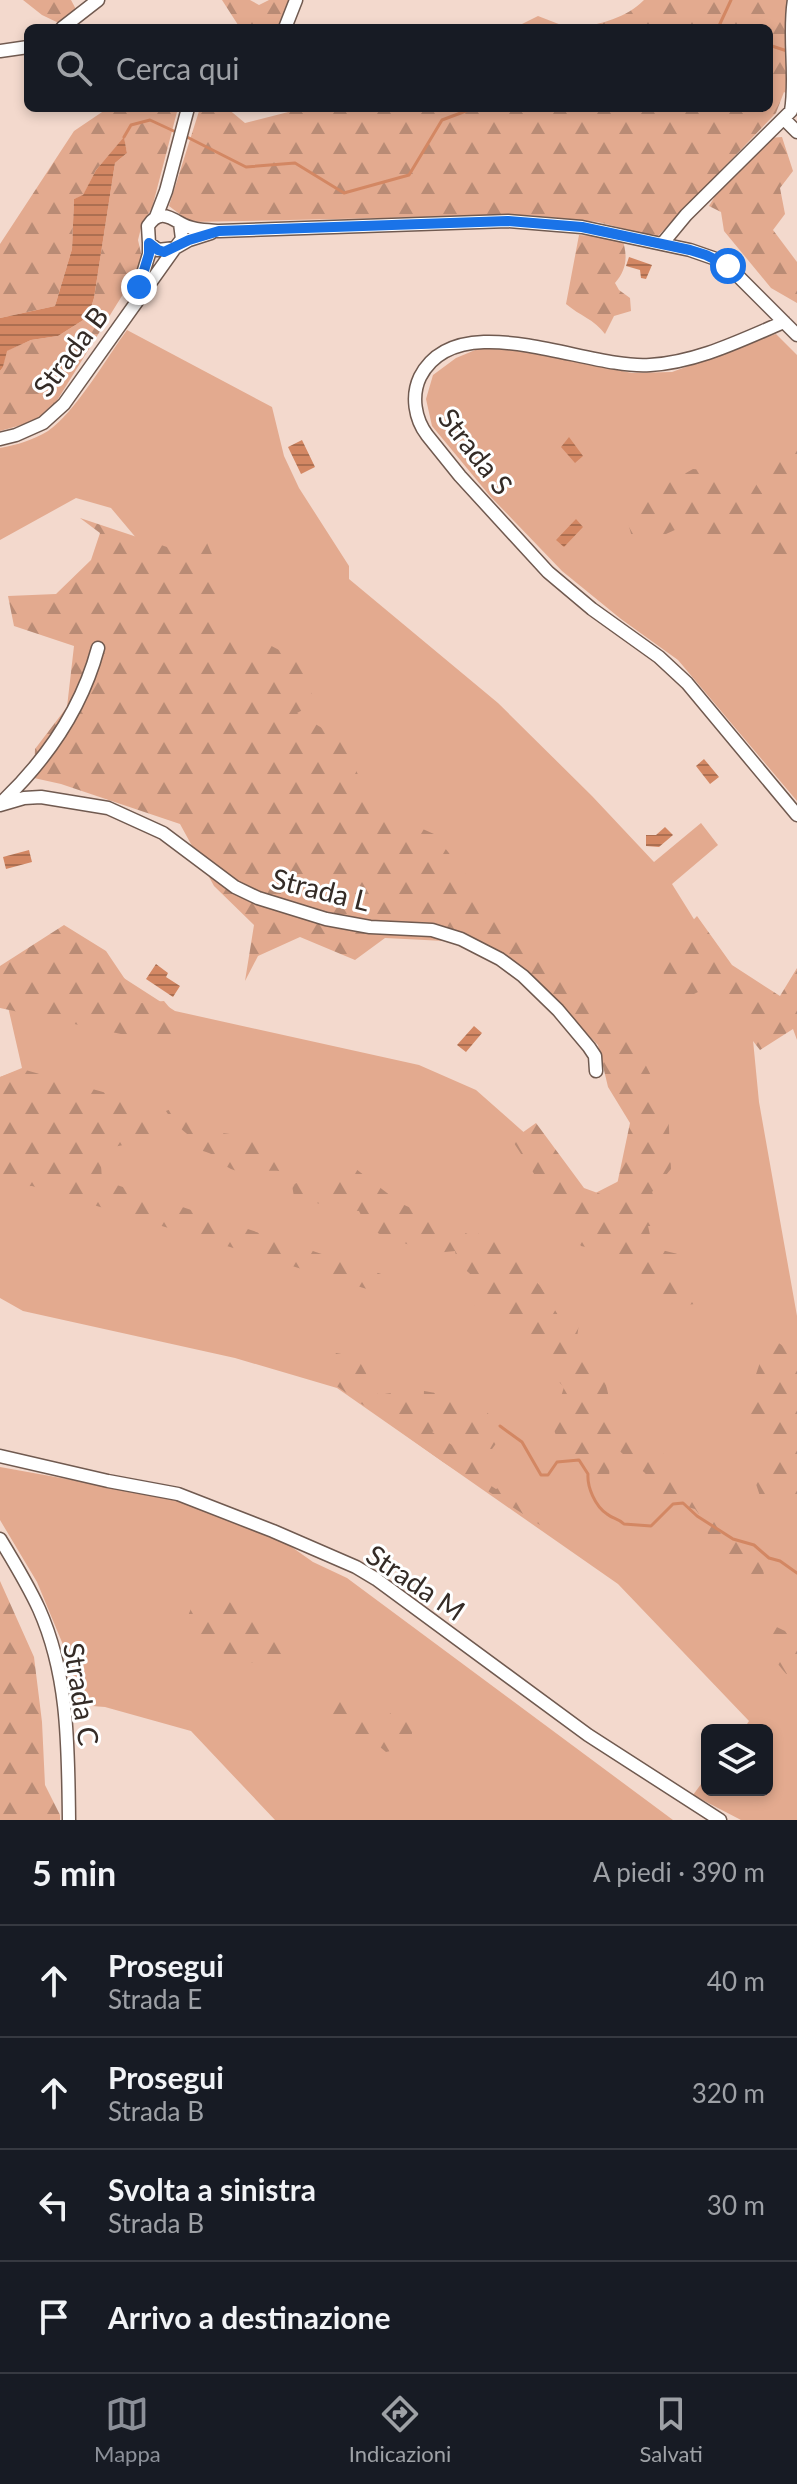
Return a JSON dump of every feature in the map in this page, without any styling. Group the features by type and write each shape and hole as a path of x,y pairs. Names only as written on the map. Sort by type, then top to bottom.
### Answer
{"street":[{"path":"67,24 98,0"},
{"path":"287,24 296,0"},
{"path":"794,0 795,93 791,114 797,132"},
{"path":"0,51 24,48"},
{"path":"187,112 166,191 156,217 148,226 149,243 158,250 175,248 189,240 219,231"},
{"path":"662,244 686,215 791,114"},
{"path":"166,191 171,213 183,234 175,248"},
{"path":"156,217 166,215 200,229 219,231 508,221 582,227 706,255 720,262 797,335"},
{"name":"Strada B","path":"132,307 149,254 149,243"},
{"name":"Strada B","path":"0,439 31,430 54,414 74,391 175,248"},
{"name":"Strada S","path":"784,322 697,356 648,365 606,363 506,343 488,341 464,344 446,350 429,365 417,384 415,400 427,435 528,551 569,590 649,649 687,683 797,815"},
{"path":"0,804 27,778 54,744 78,703 98,648"},
{"name":"Strada L","path":"0,804 41,797 108,808 163,833 235,887 258,898 326,919 370,927 428,929 461,939 500,959 533,985 589,1047 595,1056 596,1071"},
{"name":"Strada M","path":"0,1456 178,1494 356,1567 588,1735 720,1820"},
{"name":"Strada C","path":"0,1539 38,1607 59,1669 66,1720 69,1820"}],"green space":[{"path":"23,0 71,0 79,15 68,24 61,24 42,15"},
{"path":"222,0 250,0 259,5 269,0 296,0 289,24 237,24"},
{"path":"644,0 789,0 797,99 784,92 776,113 657,237 598,222 528,215 190,222 169,206 199,112 232,112 245,123 288,112 773,112 773,24 595,24 621,16"},
{"path":"538,16 559,24 522,24"},
{"path":"102,112 177,112 152,208 142,224 138,240 143,262 53,407 32,422 0,431 0,371 6,351 31,340 58,336 88,317 94,298 115,163 127,153 124,138 96,170 83,196 74,199 72,249 55,306 0,318 0,244 74,131"},
{"path":"782,137 793,171 780,188 785,214 773,230 797,262 797,303 771,288 724,231 721,212 709,206 746,146"},
{"path":"579,235 622,238 624,245 624,267 615,283 630,298 631,311 614,316 605,334 566,304"},
{"path":"127,330 272,407 284,456 299,488 349,566 349,579 498,703 654,862 701,823 718,845 672,884 750,1009 759,1102 797,1316 797,1820 741,1820 693,1795 701,1784 701,1796 773,1796 773,1724 747,1724 749,1721 618,1584 337,1388 235,1358 23,1311 0,1298 0,1077 22,1068 6,998 63,939 175,1011 419,1065 476,1090 528,1136 576,1203 654,1163 618,1055 374,821 111,508 76,498 0,540 0,448 19,444 48,431 79,398"},
{"path":"776,334 797,355 797,801 678,660 562,571 490,496 432,426 426,399 433,375 456,358 480,348 514,349 632,373 672,372"},
{"path":"797,444 797,489 793,496 787,535 797,545 797,570 775,559 762,540 733,542 719,555 700,530 704,519 710,514 655,539 632,537 626,516 656,490 693,469 717,471 736,492 754,481 770,506 779,496 769,472 771,449 788,453"},
{"path":"80,518 170,548 207,543 229,593 212,628 256,638 310,666 312,705 297,713 342,740 373,807 434,834 470,880 637,1048 668,1109 671,1169 652,1192 666,1226 648,1226 653,1248 678,1254 667,1266 695,1304 676,1306 658,1294 627,1256 581,1246 512,1140 536,1123 584,1188 614,1199 630,1123 608,1087 598,1045 559,1006 484,943 385,938 355,960 300,937 258,956 245,981 254,925 214,886 180,824 34,778 35,749 67,707 74,646 14,626 8,596 56,594 91,560 100,533"},
{"path":"697,916 732,965 780,996 797,968 797,1040 793,1029 760,1050 710,986 692,995 669,993 659,957"},
{"path":"64,925 106,951 141,1003 164,1001 183,1024 172,1045 0,1008 0,966"},
{"path":"22,1069 117,1096 163,1118 160,1137 100,1150 102,1180 399,1280 396,1298 32,1186 0,1187 0,1077"},
{"path":"176,1107 215,1126 222,1133 269,1141 281,1148 285,1172 244,1172 227,1167 203,1151 174,1122 166,1111"},
{"path":"356,1169 400,1203 474,1237 488,1227 507,1231 516,1257 540,1286 558,1315 580,1317 576,1344 605,1381 614,1418 671,1461 680,1487 728,1516 731,1531 747,1542 761,1562 765,1589 737,1577 730,1563 711,1553 706,1523 695,1509 664,1501 645,1473 616,1448 610,1456 609,1481 590,1478 579,1468 554,1430 564,1387 548,1371 535,1348 508,1334 499,1323 474,1305 475,1281 458,1265 455,1251 435,1253 385,1237 367,1227 359,1211 294,1197 292,1185 299,1182 308,1188 329,1191 337,1179"},
{"path":"769,1336 790,1351 797,1367 797,1503 761,1499 754,1478 777,1448 764,1430 740,1421"},
{"path":"336,1353 357,1357 378,1395 398,1392 423,1408 424,1391 477,1400 504,1433 492,1449 471,1447 444,1427 432,1432 486,1467 485,1482 496,1489 505,1485 523,1501 548,1510 540,1525 443,1462 324,1377"},
{"path":"0,1467 239,1510 313,1562 347,1578 673,1820 275,1820 191,1731 105,1707 79,1705 71,1664 37,1582 0,1520"},
{"path":"0,1581 34,1657 42,1722 45,1785 60,1820 0,1820"},
{"path":"196,1596 230,1602 291,1646 287,1666 234,1661 201,1637 186,1621"},
{"path":"760,1619 785,1631 797,1642 797,1686 767,1646"},
{"path":"335,1684 356,1708 383,1718 404,1705 412,1711 412,1746 386,1752 367,1736 326,1732"}],"shaded area":[{"path":"124,137 127,153 115,163 94,298 88,317 58,336 31,340 7,351 0,371 0,318 55,306 72,249 74,199 83,195 96,170"},
{"path":"629,257 652,265 646,279 641,278 640,270 626,266"},
{"path":"569,437 583,456 575,463 561,447"},
{"path":"302,440 315,467 301,474 288,447"},
{"path":"576,519 583,527 564,547 556,540"},
{"path":"704,759 719,777 710,784 696,766"},
{"path":"665,827 673,835 659,847 646,846 646,835 656,835"},
{"path":"29,850 32,862 6,869 3,857"},
{"path":"156,964 168,973 166,977 180,986 173,997 146,979"},
{"path":"474,1026 482,1033 466,1052 457,1045"}],"waterway":[{"path":"720,24 731,0"},
{"path":"773,46 790,52"},
{"path":"185,136 246,167 295,163 344,193 409,175 442,120 463,112"},
{"path":"124,137 131,125 150,120 178,133"},
{"path":"500,1426 522,1442 541,1475 548,1475 557,1462 579,1460 588,1474 595,1501 609,1516 624,1524 651,1526 673,1504 683,1503 733,1539 754,1545 769,1558 780,1561 797,1573"}],"route":[{"path":"139,287 149,254 149,243 164,252 219,231 307,227 508,221 555,223 690,250 728,266"}]}
